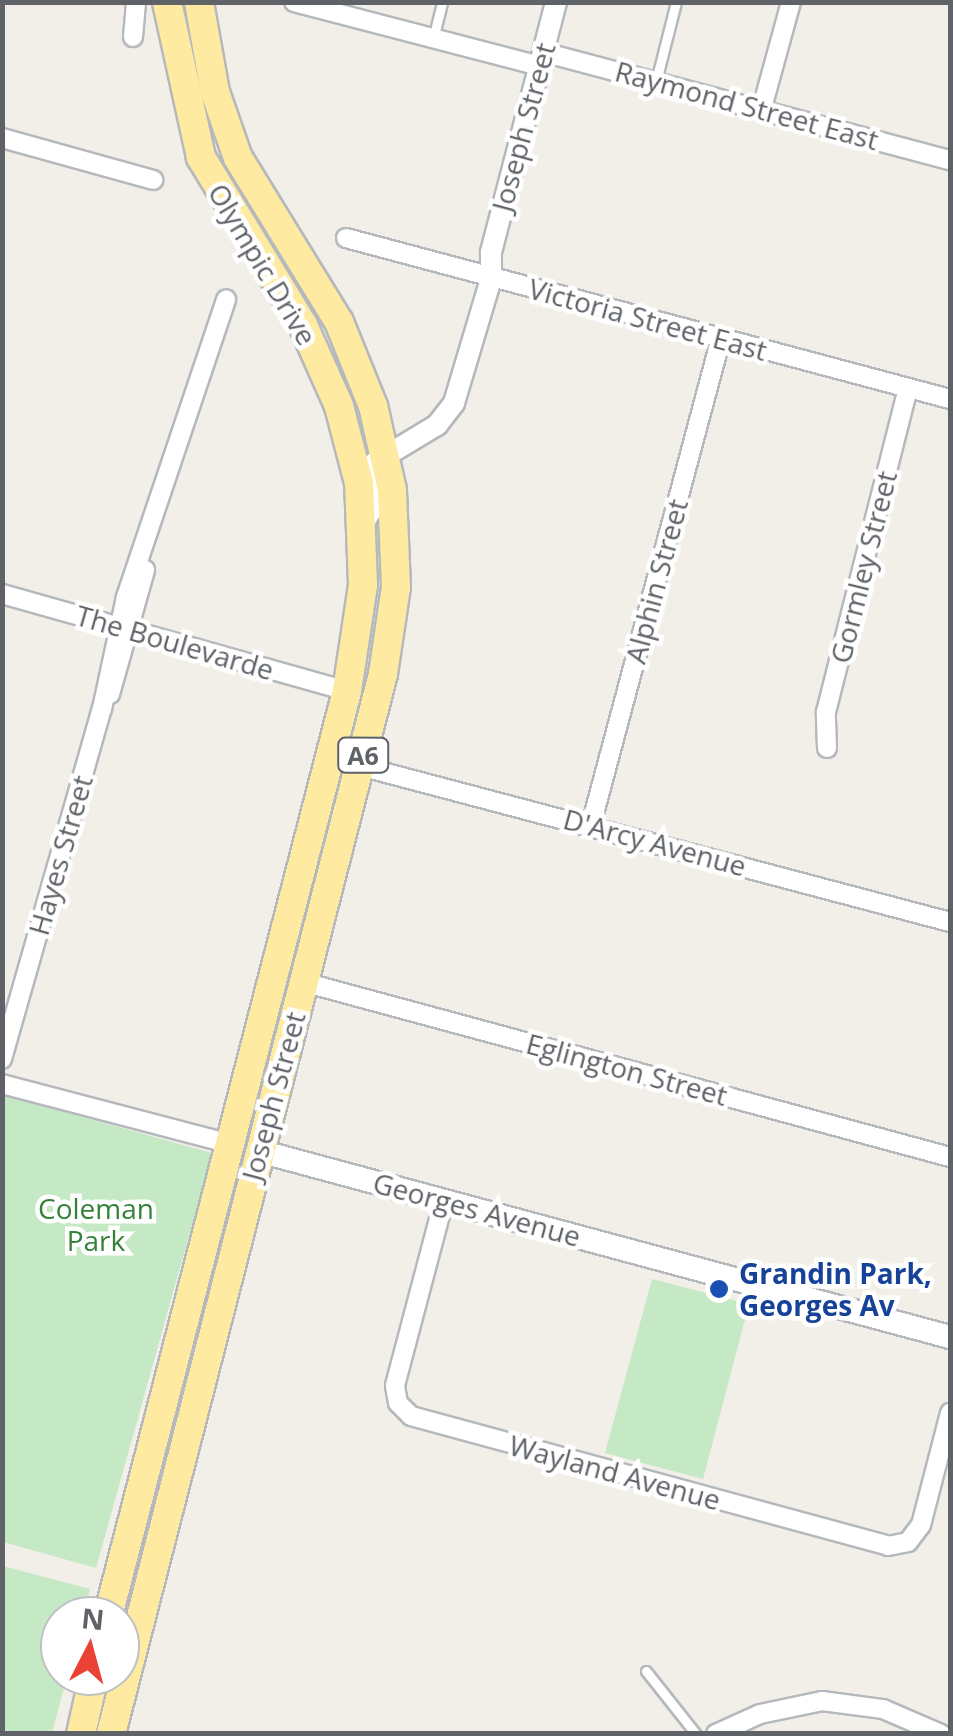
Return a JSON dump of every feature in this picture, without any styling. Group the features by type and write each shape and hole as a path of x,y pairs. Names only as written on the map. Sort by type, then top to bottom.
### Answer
{"highway":[{"name":"Olympic Drive","path":"167,2 202,157 331,385 356,466 363,524"},
{"name":"Olympic Drive","path":"199,2 215,92 238,158 339,322 392,450"},
{"name":"Joseph Street","path":"111,1734 360,766 394,614 396,524 392,450"},
{"name":"Joseph Street","path":"113,1596 227,1143 347,691 360,632 363,524"},
{"name":"Georges Avenue","path":"227,1143 258,1151"},
{"path":"80,1734 89,1696"}],"main road":[{"name":"Georges Avenue","path":"258,1151 950,1337"}],"street":[{"path":"132,37 136,2"},
{"name":"Raymond Street East","path":"294,2 339,8 433,39 656,81 950,160"},
{"name":"Joseph Street","path":"363,524 374,506 374,463 424,435 449,412 556,2"},
{"path":"762,108 791,2"},
{"path":"2,138 153,180"},
{"name":"Victoria Street East","path":"346,238 950,399"},
{"name":"Hayes Street","path":"2,1059 148,545 226,299"},
{"name":"Alphin Street","path":"591,825 721,338"},
{"name":"Gormley Street","path":"826,748 826,712 908,388"},
{"name":"The Boulevarde","path":"2,594 347,691"},
{"name":"D'Arcy Avenue","path":"360,766 950,922"},
{"name":"Eglington Street","path":"303,982 950,1157"},
{"name":"Georges Avenue","path":"2,1084 227,1143"},
{"name":"Wayland Avenue","path":"444,1200 396,1386 398,1404 411,1416 888,1546 908,1542 921,1525 950,1413"},
{"path":"716,1734 760,1714 822,1701 883,1709 941,1734"}],"lane":[{"path":"433,39 442,2"},
{"path":"656,81 676,2"},
{"path":"646,1671 696,1734"}],"green space":[{"name":"Coleman Park","path":"3,1095 212,1153 96,1568 3,1542"},
{"path":"652,1279 749,1304 703,1479 605,1453"},
{"path":"3,1566 90,1589 88,1596 40,1596 40,1696 62,1696 52,1733 3,1733"}],"place":[{"name":"Grandin Park, Georges Av","path":"719,1289"}]}
